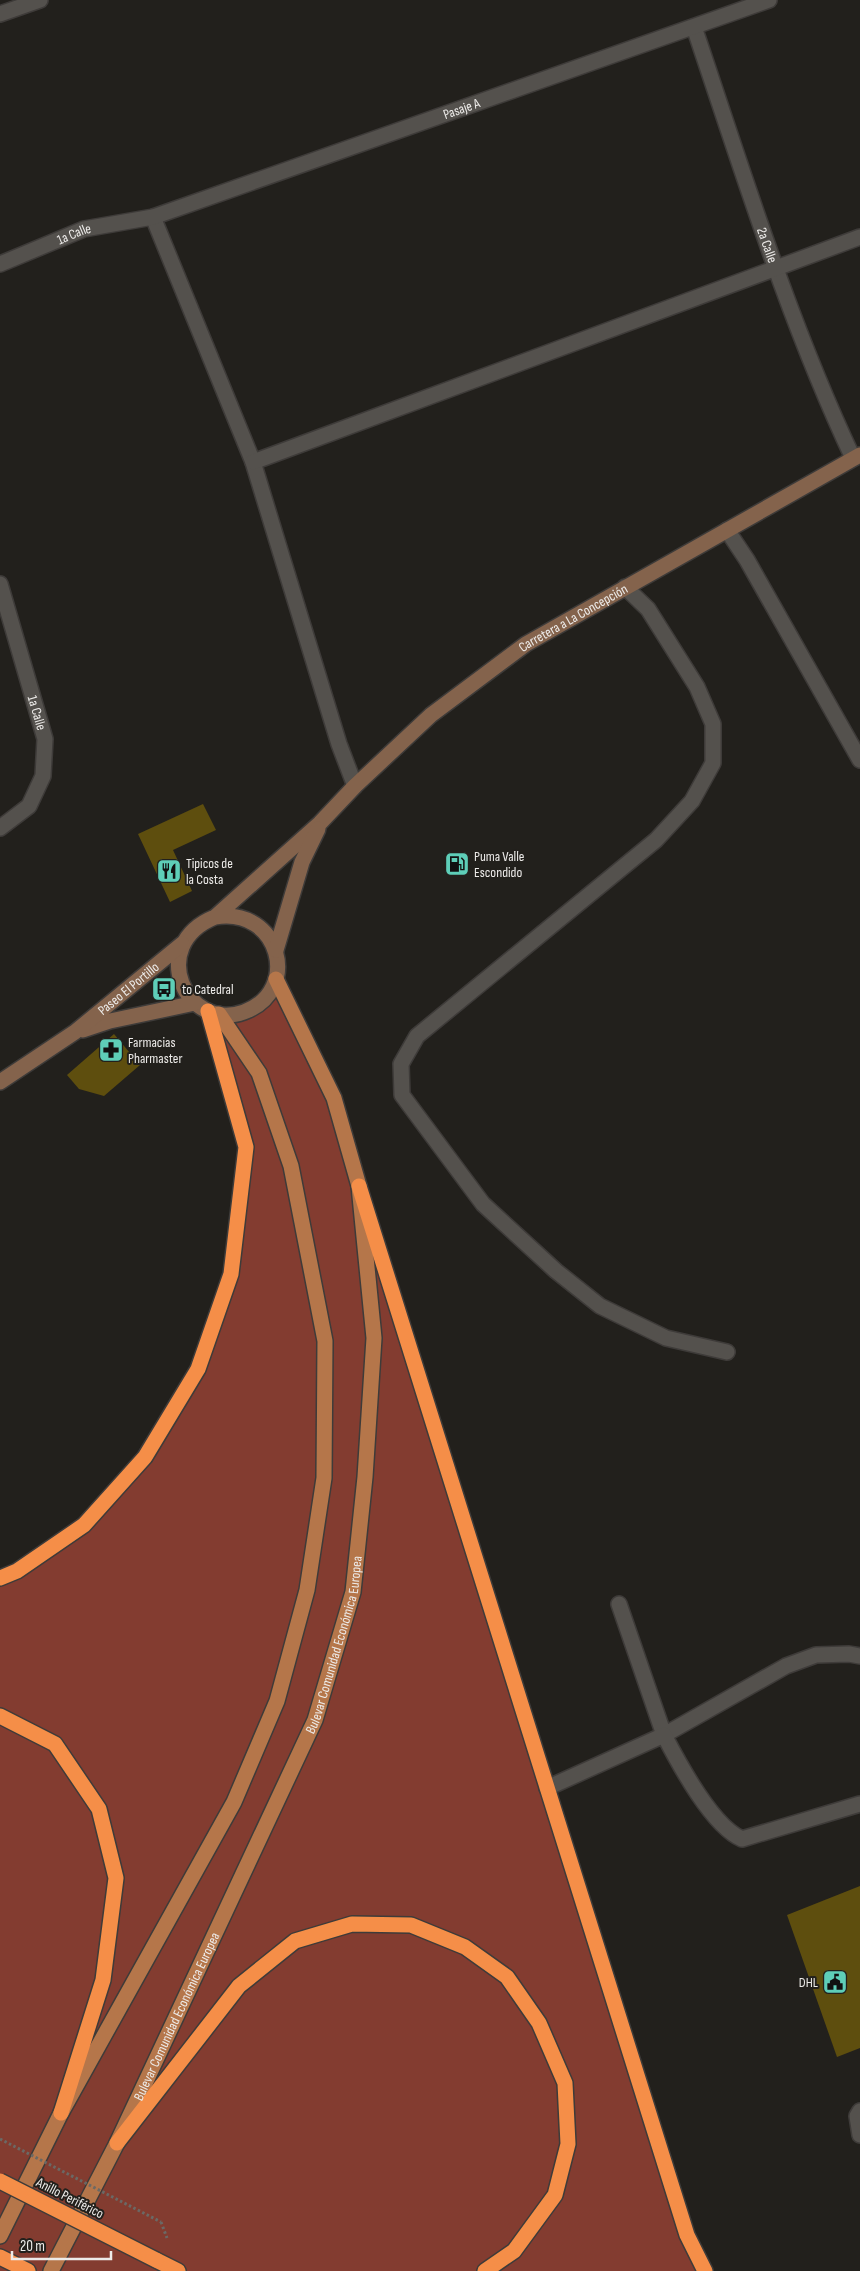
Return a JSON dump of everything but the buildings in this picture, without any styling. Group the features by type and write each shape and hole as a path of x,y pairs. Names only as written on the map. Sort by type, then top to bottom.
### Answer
{"highway":[{"path":"0,1578 17,1571 84,1525 145,1457 198,1369 231,1274 246,1147 208,1009"},
{"path":"359,1186 687,2235 705,2271"},
{"path":"0,1716 55,1744 100,1809 116,1878 102,1980 61,2114"},
{"path":"117,2143 239,1986 295,1941 352,1924 411,1925 465,1947 506,1977 539,2023 565,2082 568,2144 555,2195 514,2251 485,2271"},
{"name":"Anillo Periférico","path":"0,2181 178,2271"},
{"path":"0,2257 28,2271"}],"main road":[{"name":"Carretera a La Concepción","path":"215,917 320,823 355,786 431,715 526,644 857,456"},
{"name":"Carretera a La Concepción","path":"276,950 302,862 320,823"},
{"path":"0,2236 61,2114 234,1802 277,1701 307,1590 324,1478 325,1341 291,1166 259,1073 208,1009 182,985 179,975 179,954 182,944 190,932 202,922 215,917 234,916 252,921 267,934 276,950 278,965 276,979 264,1000 243,1012 208,1009"},
{"name":"Paseo El Portillo","path":"0,1082 74,1032 182,944"},
{"name":"Bulevar Comunidad Económica Europea","path":"51,2271 117,2143 314,1720 353,1592 365,1477 374,1338 359,1186 334,1098 276,979"},
{"name":"Paseo El Portillo","path":"74,1032 110,1021 208,1009"}],"street":[{"path":"0,14 40,0"},
{"name":"Pasaje A","path":"153,218 768,0"},
{"name":"2a Calle","path":"694,27 776,267 840,430 857,456"},
{"path":"153,218 253,462 339,744 355,786"},
{"name":"1a Calle","path":"0,264 84,229 153,218"},
{"path":"253,462 860,237"},
{"path":"728,530 747,560 860,760"},
{"name":"1a Calle","path":"0,584 44,739 44,776 29,806 0,828"},
{"path":"625,587 648,609 697,687 713,724 713,763 692,801 656,840 417,1036 402,1064 402,1095 483,1204 556,1271 600,1306 666,1338 727,1352"},
{"path":"619,1604 664,1735 695,1788 718,1821 734,1836 742,1839 860,1804"},
{"path":"547,1788 664,1735 786,1666 816,1655 849,1654 860,1656"},
{"path":"860,2111 857,2116 860,2135"}],"path":[{"path":"0,2139 161,2222"}],"shaded area":[{"path":"276,979 334,1098 705,2271 0,2271 0,1578 84,1525 145,1457 198,1369 231,1274 246,1147 219,1014 243,1012"}],"place":[{"name":"Puma Valle Escondido","path":"457,864"},
{"name":"Tipicos de la Costa","path":"169,871"},
{"name":"to Catedral","path":"164,989"},
{"name":"Farmacias Pharmaster","path":"111,1050"},
{"name":"DHL","path":"835,1982"}]}
